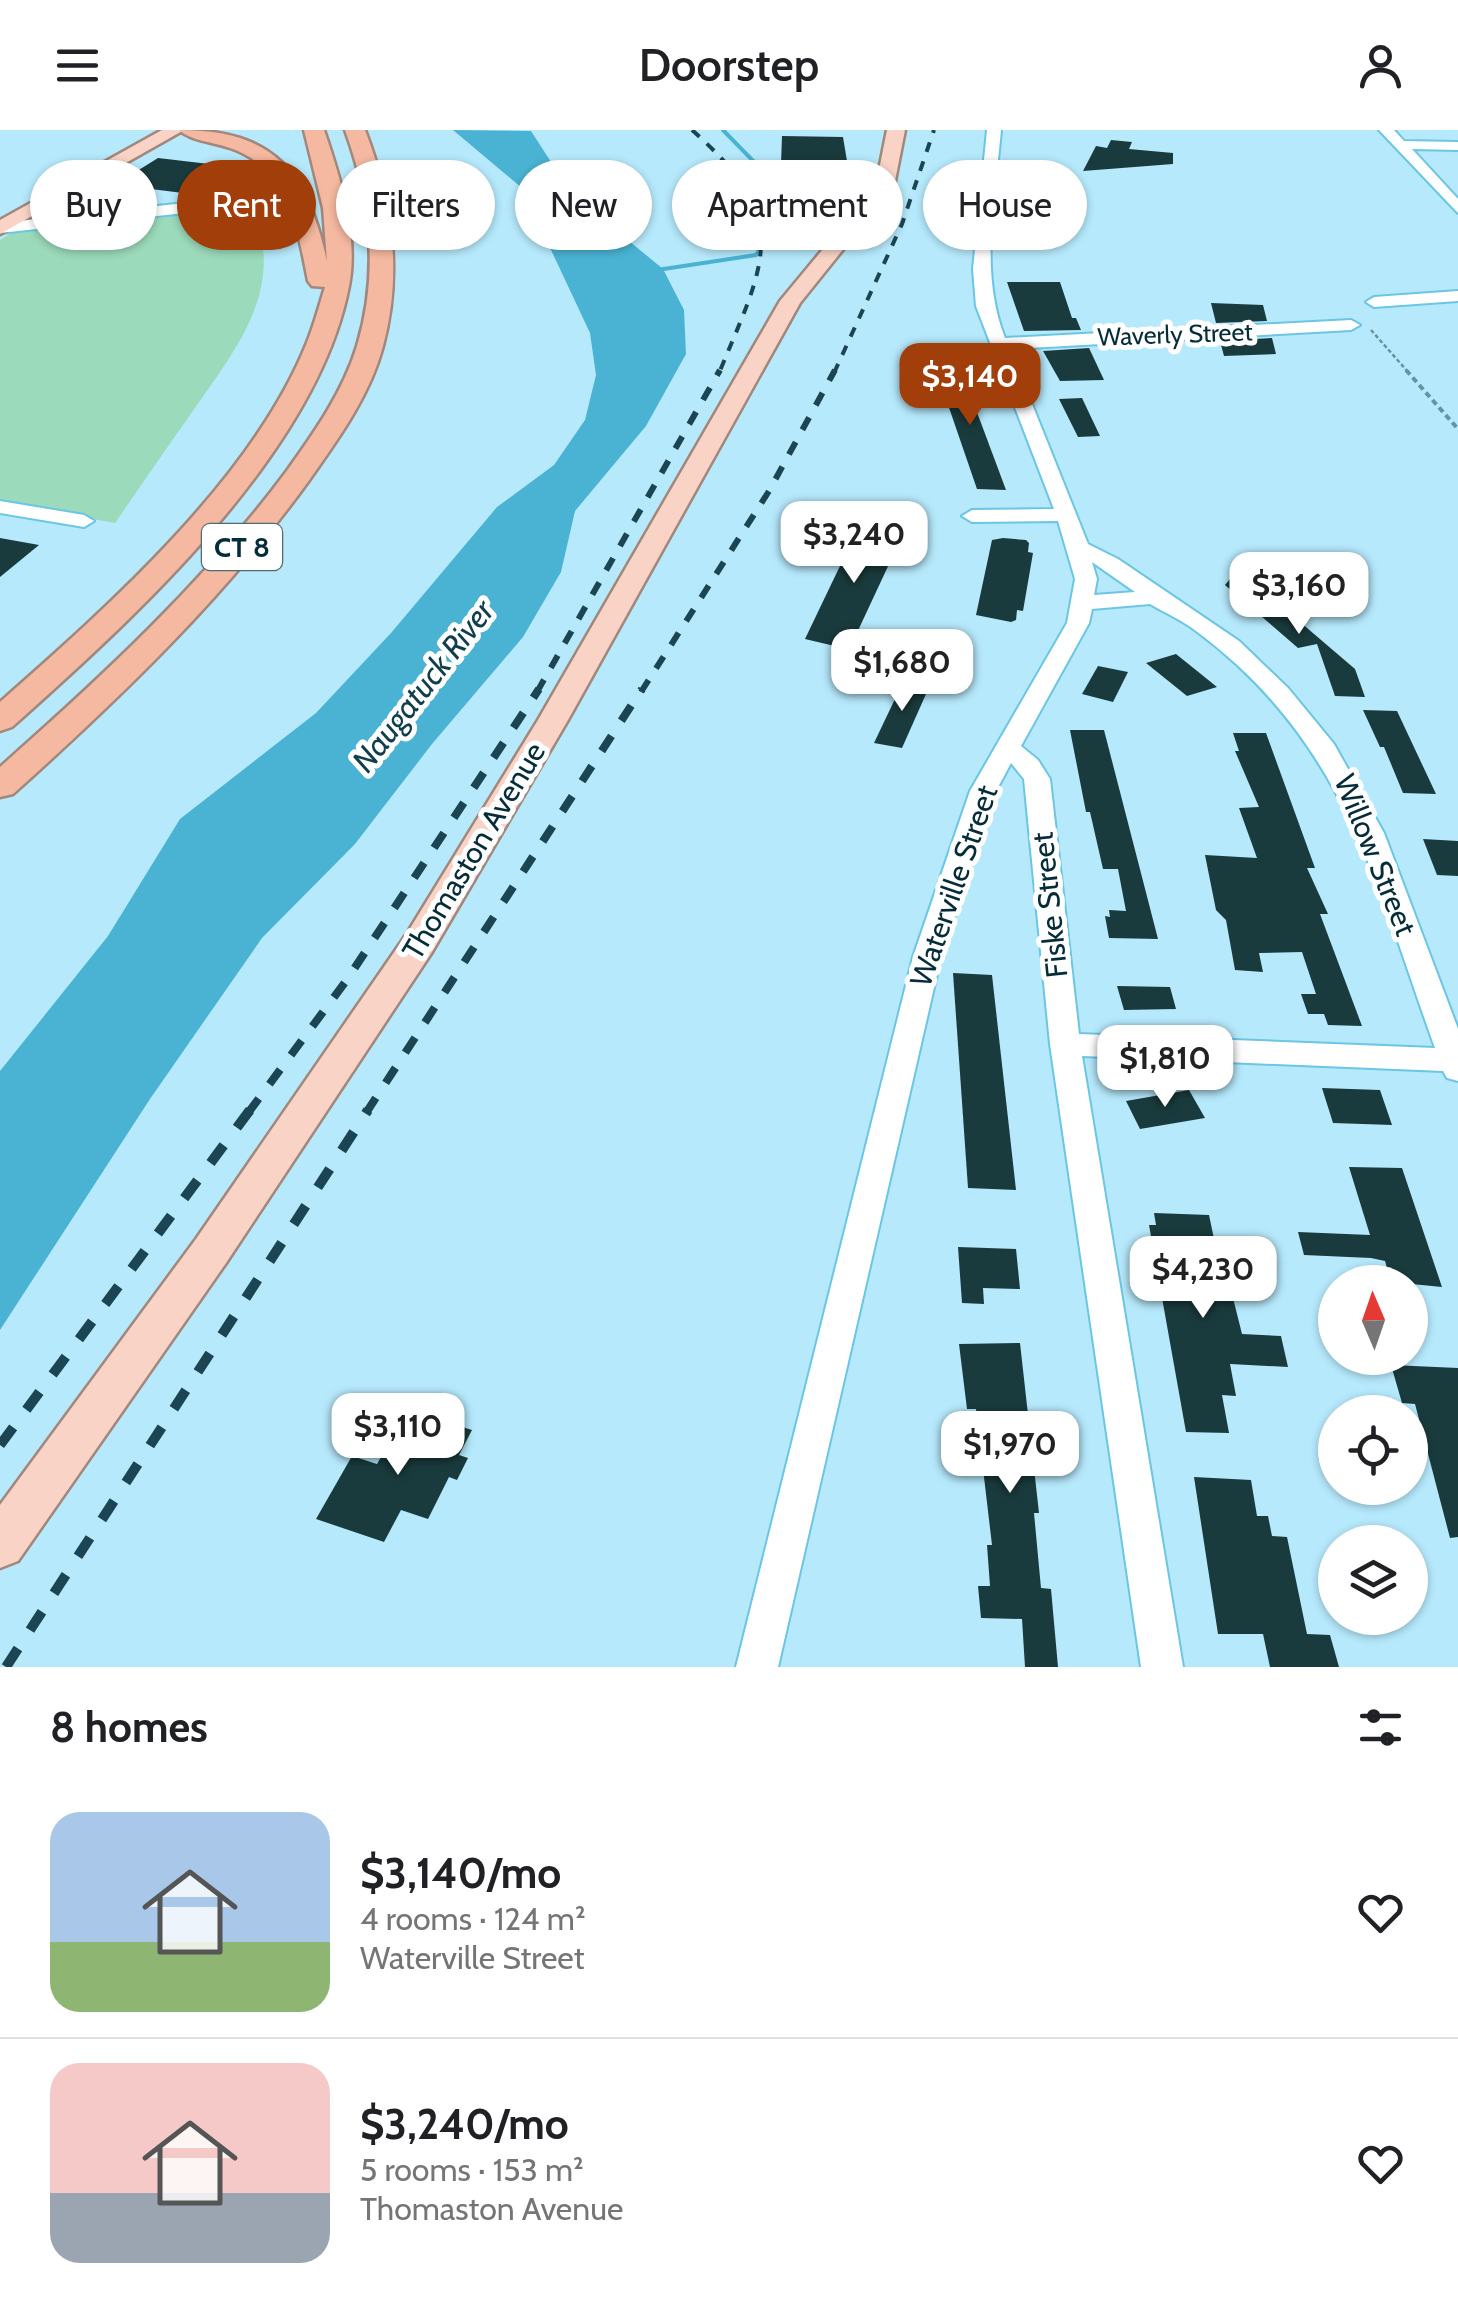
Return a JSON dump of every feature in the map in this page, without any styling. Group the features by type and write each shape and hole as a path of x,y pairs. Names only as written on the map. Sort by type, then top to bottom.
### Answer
{"highway":[{"path":"189,130 263,154 282,169 300,207 320,281 307,335 287,388 246,466"},
{"name":"CT 8","path":"0,720 170,557 246,466 300,388 338,284 335,226 323,156 314,130"},
{"name":"CT 8","path":"0,786 118,679 226,566 267,518 346,406 370,348 381,297 384,247 368,161 355,130"}],"main road":[{"path":"0,228 175,130"},
{"name":"Thomaston Avenue","path":"0,1546 244,1202 419,943 561,706 790,302 885,186 896,130"}],"street":[{"name":"Waterville Street","path":"757,1667 927,956 978,805 1073,633 1084,603 1086,579 1079,548 984,306 981,278 994,130"},
{"path":"1386,130 1458,208"},
{"path":"1401,145 1458,146"},
{"path":"0,228 177,209"},
{"path":"1374,302 1458,296"},
{"name":"Waverly Street","path":"998,344 1359,326"},
{"path":"0,507 84,520"},
{"path":"972,516 1066,515"},
{"name":"Willow Street","path":"1079,548 1103,557 1142,583 1154,597 1199,622 1255,667 1291,702 1338,766 1371,834 1456,1065"},
{"path":"1084,603 1154,597"},
{"name":"Fiske Street","path":"1007,747 1029,766 1037,779 1065,1044 1162,1667"},
{"path":"1065,1044 1456,1065"}],"path":[{"path":"1359,326 1458,429"}],"green space":[{"path":"177,214 177,250 263,250 261,289 242,337 115,523 0,502 0,240 13,232 30,230 30,250 157,250 157,216"}],"water":[{"path":"453,130 531,131 550,160 515,160 515,182 495,165 495,160 489,160"},
{"name":"Naugatuck River","path":"551,250 640,250 663,269 684,310 686,354 646,426 575,511 561,572 523,637 432,744 355,844 262,938 150,1099 0,1330 0,1071 108,936 180,819 316,713 391,633 497,507 554,465 585,420 596,375 590,333"}],"building":[{"path":"782,136 843,137 847,160 781,160"},
{"path":"1111,140 1132,142 1129,149 1173,153 1173,164 1087,171 1096,146 1107,148"},
{"path":"155,160 177,160 177,192 157,190"},
{"path":"1007,282 1060,282 1072,318 1076,318 1081,330 1024,331"},
{"path":"1211,303 1263,305 1267,321 1216,323"},
{"path":"1272,338 1276,354 1224,356 1220,341"},
{"path":"1089,348 1104,380 1060,381 1043,351"},
{"path":"934,364 959,364 1006,490 977,489"},
{"path":"1082,398 1100,436 1078,437 1059,399"},
{"path":"861,528 904,532 855,637 849,636 843,648 805,639 839,568"},
{"path":"0,538 39,545 0,577"},
{"path":"992,540 1026,540 1028,552 1033,553 1023,611 1017,610 1016,620 1011,622 976,615"},
{"path":"1235,573 1355,669 1365,697 1335,696 1317,644 1298,648 1225,585"},
{"path":"1176,654 1217,687 1187,696 1146,663"},
{"path":"1098,666 1128,672 1113,702 1082,694"},
{"path":"904,680 930,685 902,748 874,743"},
{"path":"1363,710 1397,711 1436,794 1403,793"},
{"path":"1070,730 1104,730 1158,939 1109,938 1105,916 1110,917 1109,910 1126,911 1118,869 1103,869 1090,812 1086,812"},
{"path":"1233,733 1266,733 1315,868 1307,868 1328,914 1320,914 1362,1026 1328,1025 1324,1014 1308,1014 1301,994 1316,994 1302,952 1259,953 1263,972 1235,970 1226,920 1216,910 1205,855 1257,858 1239,808 1259,807 1235,751 1239,751"},
{"path":"1423,839 1458,841 1458,876 1437,875"},
{"path":"953,973 992,975 1016,1190 968,1188"},
{"path":"1117,986 1170,987 1176,1009 1124,1010"},
{"path":"1322,1088 1380,1090 1392,1125 1333,1123"},
{"path":"1189,1090 1205,1118 1140,1129 1126,1101"},
{"path":"1349,1167 1402,1168 1442,1287 1428,1286 1428,1265 1386,1265 1385,1261 1371,1258 1304,1255 1298,1232 1370,1235"},
{"path":"1154,1213 1209,1215 1224,1286 1230,1286 1242,1334 1281,1336 1288,1367 1230,1364 1236,1396 1222,1395 1229,1433 1186,1432 1149,1225 1156,1225"},
{"path":"958,1247 1016,1249 1020,1289 983,1288 984,1304 962,1303"},
{"path":"1020,1343 1039,1513 1034,1513 1041,1588 1051,1589 1058,1667 1025,1667 1022,1619 981,1618 978,1586 990,1586 987,1545 992,1545 976,1409 967,1409 959,1344"},
{"path":"1428,1367 1458,1368 1458,1537 1450,1538 1428,1454 1428,1395 1400,1395 1394,1375 1428,1375"},
{"path":"408,1410 472,1430 459,1455 468,1458 457,1480 449,1477 428,1519 401,1510 384,1542 316,1519 352,1456 377,1464"},
{"path":"1194,1477 1251,1480 1257,1516 1268,1516 1272,1536 1287,1537 1307,1634 1330,1635 1339,1667 1270,1667 1263,1634 1218,1634"}],"waterway":[{"path":"657,270 756,255 770,232 795,225 800,214 793,202 723,130"}],"railway":[{"path":"692,130 746,190 757,217 761,244 749,301 719,373"},
{"path":"834,373 902,224 934,130"},
{"path":"537,692 720,370"},
{"path":"641,692 769,491 835,370"},
{"path":"248,1113 346,981 539,689"},
{"path":"366,1113 642,689"},
{"path":"0,1445 250,1110"},
{"path":"6,1667 368,1110"}]}
